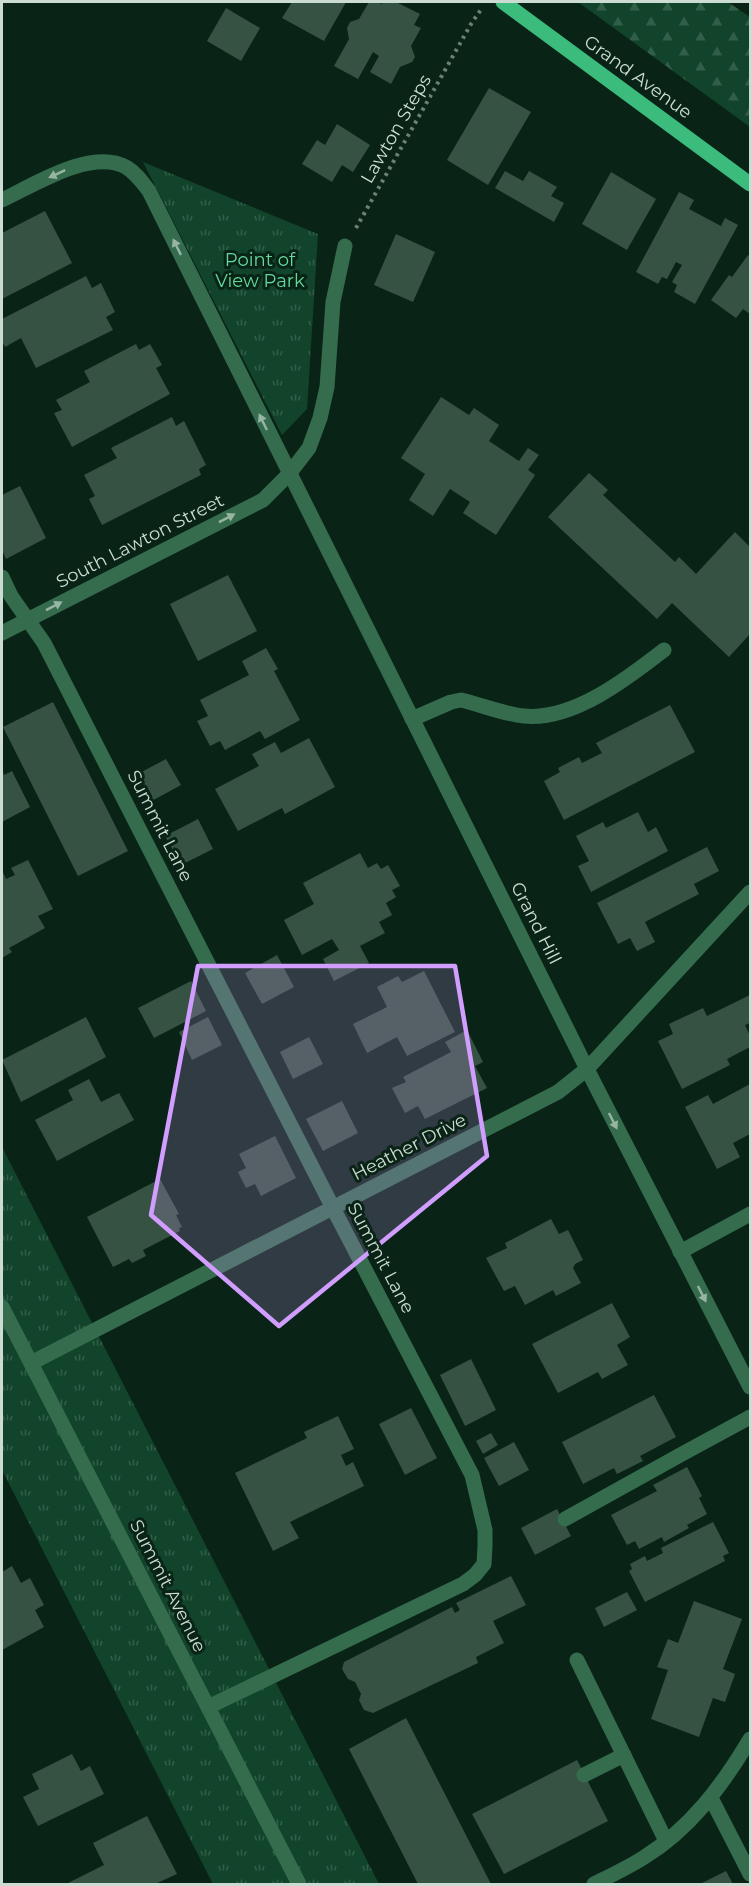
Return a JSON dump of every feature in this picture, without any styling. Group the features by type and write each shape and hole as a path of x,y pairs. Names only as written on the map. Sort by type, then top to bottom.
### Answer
{"main road":[{"name":"Grand Avenue","path":"503,2 750,184"}],"street":[{"name":"Grand Hill","path":"2,200 70,168 94,162 114,162 127,168 149,191 587,1069 750,1387"},
{"name":"South Lawton Street","path":"2,633 263,500 289,474 309,448 320,418 327,387 333,302 345,246"},
{"name":"Summit Lane","path":"2,577 11,596 44,643 472,1475 484,1530 486,1546 484,1564 464,1584 208,1707"},
{"path":"412,719 461,700 524,716 542,716 559,712 577,706 622,682 664,650"},
{"name":"Heather Drive","path":"31,1363 558,1092 587,1069 750,892"},
{"path":"680,1252 750,1215"},
{"name":"Summit Avenue","path":"2,1307 299,1884"},
{"path":"566,1519 750,1417"},
{"path":"577,1660 666,1841"},
{"path":"594,1884 645,1857 691,1820 711,1798 750,1739"},
{"path":"584,1775 624,1755"},
{"path":"711,1798 750,1874"}],"path":[{"name":"Lawton Steps","path":"345,246 471,24 487,2"}],"highlighted area":[{"path":"198,966 455,966 487,1156 279,1326 151,1215"}],"green space":[{"path":"578,2 728,2 750,17 750,127"},
{"name":"Point of View Park","path":"143,162 318,234 307,409 282,435"},
{"path":"2,1147 379,1884 213,1884 2,1470"}],"building":[{"path":"292,2 346,2 324,41 282,18"},
{"path":"369,2 382,4 383,2 396,2 420,14 414,25 421,28 411,46 415,57 412,62 400,67 391,84 370,72 379,56 373,52 358,79 334,66 349,39 347,28 350,22 359,19"},
{"path":"226,8 260,28 241,61 207,41"},
{"path":"489,88 531,112 488,185 447,160"},
{"path":"337,124 370,145 353,172 342,165 332,182 302,164 317,140 325,145"},
{"path":"505,171 523,181 529,171 557,187 551,196 564,203 554,222 495,188"},
{"path":"611,172 656,199 627,250 582,224"},
{"path":"679,192 694,200 689,209 721,226 725,218 738,225 695,304 674,292 677,285 672,282 682,265 676,262 667,279 662,277 658,284 636,272"},
{"path":"45,211 72,263 2,299 2,233"},
{"path":"396,234 435,252 413,302 374,285"},
{"path":"748,255 750,257 750,314 743,309 736,318 711,300 729,275 732,277"},
{"path":"86,276 92,288 101,283 115,312 106,317 113,330 36,368 21,338 5,347 2,341 2,319"},
{"path":"136,344 139,350 150,344 162,365 156,368 170,394 72,447 54,413 62,410 56,400 90,382 84,371"},
{"path":"441,397 469,415 474,408 499,425 489,441 519,461 528,448 539,455 528,470 535,475 496,535 463,513 470,502 450,489 433,516 409,500 425,474 401,458"},
{"path":"172,417 176,426 184,421 206,465 199,469 201,475 102,525 89,499 95,496 84,475 117,458 111,448"},
{"path":"589,473 608,490 603,495 675,562 679,557 696,574 735,532 750,547 750,634 729,657 672,603 657,619 548,517"},
{"path":"20,486 46,538 6,559 2,550 2,495"},
{"path":"228,575 257,631 198,661 170,604"},
{"path":"266,648 278,669 274,671 300,720 265,739 260,731 225,750 220,741 210,746 197,721 208,716 200,700 249,675 242,661"},
{"path":"53,702 128,851 78,876 3,727"},
{"path":"670,705 695,752 564,820 544,781 560,772 558,768 579,757 582,763 602,753 596,743"},
{"path":"309,738 335,787 285,814 282,808 238,831 215,789 259,766 252,754 275,742 281,753"},
{"path":"166,759 181,785 148,803 134,776"},
{"path":"2,769 4,775 12,771 30,807 2,822"},
{"path":"638,812 648,832 656,827 668,851 591,892 578,866 589,861 576,836 603,822 606,828"},
{"path":"198,819 213,849 181,865 165,836"},
{"path":"707,847 719,871 694,884 699,894 645,922 655,942 637,951 630,938 618,944 597,903"},
{"path":"360,853 368,868 377,863 381,869 388,865 400,886 392,890 396,897 386,903 392,915 379,922 385,933 360,946 369,963 334,981 323,959 339,950 332,939 302,955 284,920 314,904 303,883"},
{"path":"28,860 53,909 38,916 45,928 9,948 12,952 2,958 2,870 6,879 15,875 11,868"},
{"path":"277,955 294,987 262,1004 245,973"},
{"path":"424,971 455,1032 407,1056 397,1037 367,1053 353,1024 387,1007 377,987 398,976 402,982"},
{"path":"191,981 206,1011 154,1038 138,1008"},
{"path":"750,995 750,1023 745,1025 750,1036 750,1047 727,1059 730,1065 682,1089 658,1041 673,1034 669,1024 703,1008 707,1016"},
{"path":"86,1017 106,1057 21,1102 2,1060"},
{"path":"208,1017 222,1045 192,1060 179,1032"},
{"path":"467,1030 483,1062 475,1066 487,1088 425,1119 418,1106 405,1113 392,1088 406,1082 403,1077 451,1052 445,1042"},
{"path":"309,1037 323,1064 293,1079 280,1052"},
{"path":"89,1079 101,1102 119,1093 134,1120 57,1161 35,1120 73,1100 68,1090"},
{"path":"750,1084 750,1134 733,1143 740,1157 717,1169 685,1107 708,1095 713,1104"},
{"path":"342,1101 358,1133 323,1151 306,1119"},
{"path":"275,1136 296,1178 261,1196 255,1184 246,1188 238,1172 246,1168 239,1154"},
{"path":"160,1179 179,1214 176,1215 182,1227 179,1228 180,1231 143,1250 146,1256 132,1263 129,1259 113,1267 87,1217"},
{"path":"551,1219 559,1234 568,1230 583,1260 575,1264 573,1268 581,1283 556,1296 553,1290 525,1305 515,1286 504,1291 486,1258 507,1248 505,1243"},
{"path":"612,1303 630,1337 617,1345 628,1365 602,1379 598,1372 558,1393 532,1344"},
{"path":"471,1359 496,1410 465,1426 440,1375"},
{"path":"654,1395 676,1437 640,1456 643,1461 617,1474 614,1468 583,1484 562,1442"},
{"path":"411,1408 437,1458 405,1475 379,1424"},
{"path":"338,1416 354,1449 341,1455 346,1466 353,1462 364,1486 290,1522 299,1538 273,1551 235,1473 307,1438 304,1432"},
{"path":"491,1433 498,1445 483,1454 476,1441"},
{"path":"514,1442 529,1470 499,1486 484,1458"},
{"path":"687,1467 702,1496 699,1498 707,1514 687,1525 689,1528 664,1542 662,1537 639,1549 635,1541 627,1545 611,1515 657,1491 653,1485"},
{"path":"557,1509 571,1536 535,1555 521,1528"},
{"path":"713,1522 729,1553 723,1556 725,1561 645,1602 629,1571 632,1569 630,1564 645,1556 647,1561 663,1553 661,1548"},
{"path":"12,1566 21,1583 30,1578 44,1605 35,1610 44,1627 2,1650 2,1572"},
{"path":"511,1576 526,1605 493,1621 504,1643 476,1657 478,1663 373,1713 364,1710 359,1700 361,1694 355,1682 348,1679 342,1669 344,1662 452,1607 455,1613 460,1610 456,1603"},
{"path":"627,1592 637,1610 604,1627 595,1608"},
{"path":"694,1601 742,1619 723,1669 735,1674 725,1702 713,1698 699,1737 651,1719 668,1670 657,1667 668,1639 678,1643"},
{"path":"406,1718 491,1884 418,1884 349,1749"},
{"path":"72,1754 81,1771 90,1766 104,1794 38,1826 23,1797 39,1789 32,1774"},
{"path":"577,1760 608,1821 504,1874 472,1814"},
{"path":"147,1816 177,1874 155,1884 66,1884 104,1865 93,1843"},
{"path":"726,1871 733,1884 700,1884"}]}
